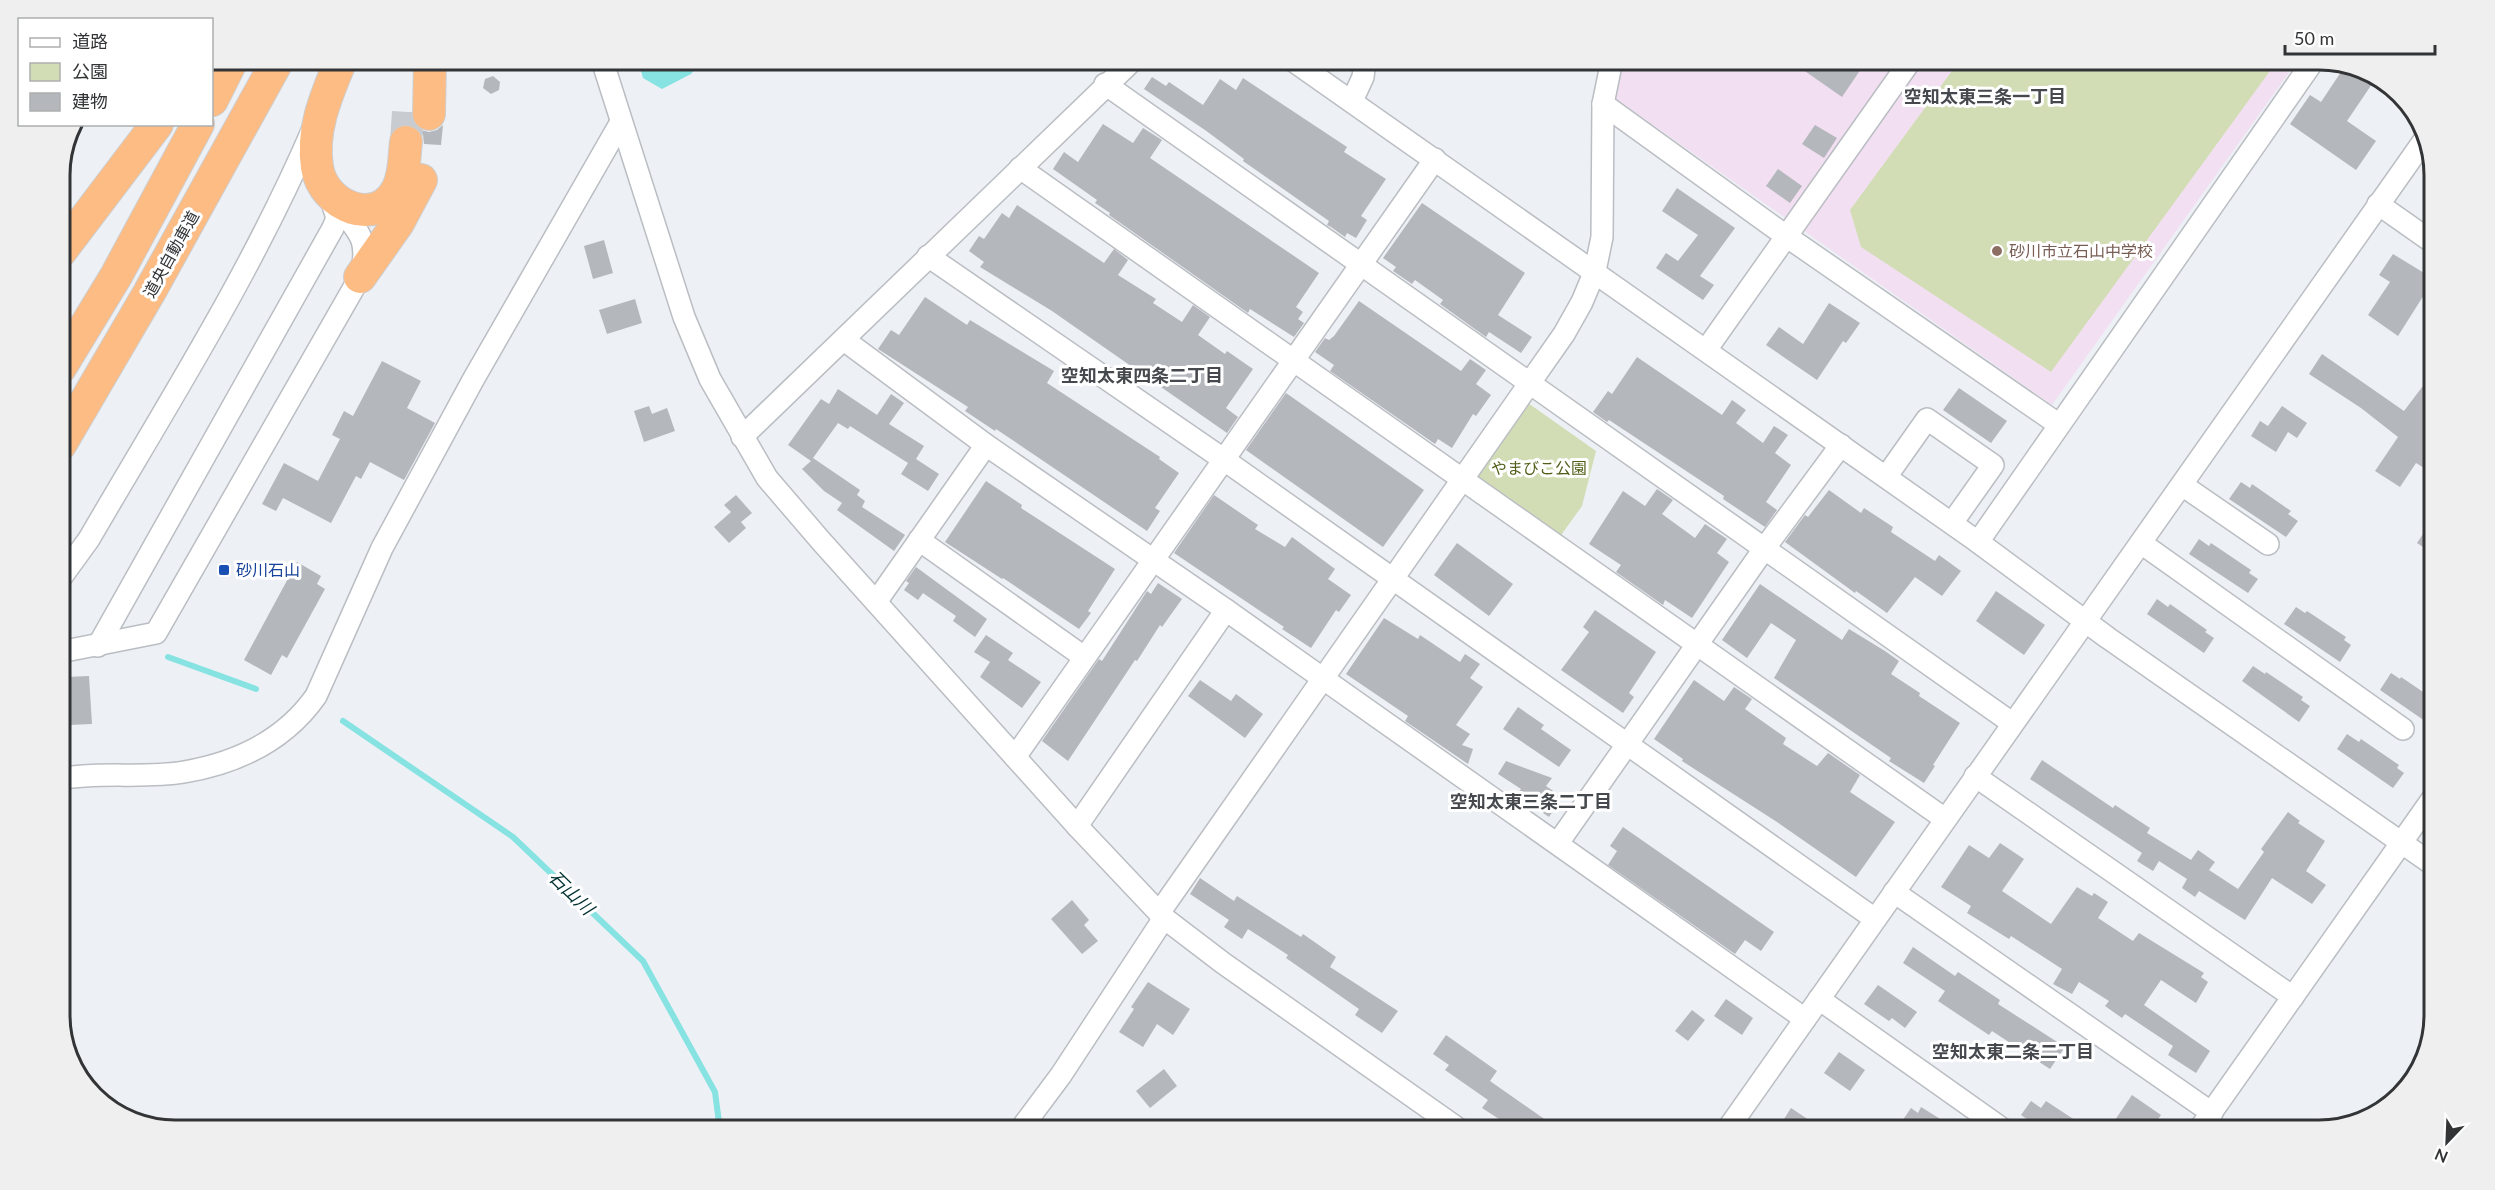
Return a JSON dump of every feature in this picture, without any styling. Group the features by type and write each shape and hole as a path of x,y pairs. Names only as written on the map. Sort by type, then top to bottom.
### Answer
{"highway":[{"path":"213,98 227,70"},
{"name":"道央自動車道","path":"71,426 155,283 272,70"},
{"path":"337,70 322,105 317,136 317,169 321,183 329,196 341,204 365,210 379,206 391,198 398,188 417,128 428,70"},
{"path":"360,277 398,223 422,177 417,128 415,70"},
{"path":"71,238 156,126"},
{"path":"71,351 116,276 197,126"}],"street":[{"path":"605,70 684,317 710,379 768,478 821,541 1077,826 1161,915 1223,963 1446,1120"},
{"path":"742,437 1121,70"},
{"path":"1307,70 1952,523 2086,622 2424,858"},
{"path":"1352,101 1364,70"},
{"path":"1027,1120 1061,1075 1161,915 1391,579 1564,334 1582,302 1595,271 1602,237 1603,104 1610,70"},
{"path":"1706,350 1904,70"},
{"path":"1978,542 2058,424 2307,70"},
{"path":"1105,84 2012,723"},
{"path":"1603,104 1786,237 2058,424"},
{"path":"71,564 89,539 240,279 291,179 322,105"},
{"path":"71,777 184,772 242,757 276,737 302,715 316,696 394,527 473,380 621,122"},
{"path":"1734,1120 2420,145"},
{"path":"1015,757 1435,159"},
{"path":"1020,168 1945,819"},
{"path":"71,650 156,633 360,277 365,258 365,247 353,225 329,196"},
{"path":"99,646 333,228 337,218 329,196"},
{"path":"2378,204 2424,236"},
{"path":"928,256 1223,459 1875,919"},
{"path":"844,340 986,445 1153,558 1805,1019"},
{"path":"1886,477 1927,419 1993,465 1952,523"},
{"path":"876,602 986,445"},
{"path":"1558,843 1764,549 1840,446"},
{"path":"2182,485 2268,544"},
{"path":"919,540 1084,657"},
{"path":"2141,543 2403,729"},
{"path":"1077,826 1226,610"},
{"path":"1976,776 2293,997"},
{"path":"2207,1120 2424,811"},
{"path":"1894,892 2212,1113"},
{"path":"1819,999 1990,1120"}],"shaded area":[{"name":"砂川市立石山中学校","path":"1617,70 2291,70 2052,405 1613,97"}],"green space":[{"path":"1953,70 2271,70 2051,372 1861,247 1850,210"},
{"name":"やまびこ公園","path":"1528,403 1596,451 1582,506 1559,538 1475,478"}],"water":[{"path":"641,70 694,70 662,89 643,78"}],"building":[{"path":"1803,70 1860,70 1842,97"},
{"path":"2340,73 2360,78 2372,85 2347,121 2376,141 2356,170 2290,124 2310,95 2321,102"},
{"path":"493,76 500,82 499,90 491,94 483,88 485,79"},
{"path":"1152,77 1166,86 1169,82 1203,105 1220,79 1236,90 1243,78 1347,147 1344,152 1386,179 1361,216 1367,220 1356,238 1347,233 1345,237 1327,225 1329,221 1243,161 1244,159 1205,130 1144,89"},
{"path":"401,112 411,112 413,122 420,130 429,132 443,125 441,145 424,144 423,135 417,128 409,124 400,125"},
{"path":"1103,124 1133,143 1143,128 1162,140 1150,158 1319,273 1296,307 1303,312 1298,319 1304,323 1294,337 1250,309 1248,313 1109,215 1110,213 1095,203 1097,200 1053,169 1064,152 1078,162"},
{"path":"1815,125 1837,138 1824,158 1802,144"},
{"path":"1778,169 1802,186 1790,203 1766,186"},
{"path":"1677,188 1735,228 1700,276 1714,285 1703,300 1656,268 1666,253 1678,261 1698,235 1662,211"},
{"path":"1422,203 1525,273 1498,315 1532,337 1521,353 1489,332 1486,337 1440,304 1443,300 1415,280 1412,284 1393,271 1396,267 1383,258"},
{"path":"1017,205 1104,263 1114,249 1128,260 1118,275 1156,299 1153,303 1182,322 1193,305 1210,317 1198,335 1225,354 1227,351 1253,369 1226,408 1238,417 1227,433 1052,311 980,267 984,262 969,251 979,236 984,239 1002,213 1009,218"},
{"path":"604,240 613,273 593,279 584,246"},
{"path":"2393,254 2424,273 2424,295 2398,336 2368,315 2390,282 2379,275"},
{"path":"925,297 967,325 970,320 1054,371 1047,383 1160,457 1159,459 1179,473 1155,508 1160,511 1147,531 996,429 995,431 965,411 968,407 878,349 891,330 899,335"},
{"path":"635,299 642,323 607,334 599,310"},
{"path":"1359,301 1461,371 1470,359 1486,370 1476,384 1491,395 1476,416 1473,414 1452,448 1438,439 1435,444 1330,371 1334,365 1315,352 1325,338 1329,340 1334,336"},
{"path":"1829,303 1860,323 1846,343 1843,341 1817,380 1766,345 1779,327 1803,344"},
{"path":"2322,354 2404,411 2424,385 2424,468 2416,463 2400,487 2375,471 2398,437 2361,408 2309,374"},
{"path":"1637,357 1722,415 1732,400 1746,410 1736,423 1763,443 1774,426 1788,435 1775,453 1791,465 1766,502 1777,510 1765,527 1723,499 1724,496 1609,420 1607,422 1593,412 1608,391 1612,394"},
{"path":"382,361 421,381 407,408 435,423 404,480 370,462 361,479 356,476 331,523 283,498 276,511 262,504 284,463 318,481 340,439 332,435 344,411 353,416"},
{"path":"1959,388 2007,421 1991,443 1943,410"},
{"path":"838,389 877,415 891,394 904,403 889,424 924,446 916,459 939,474 928,491 901,474 908,463 850,426 848,429 838,423 813,458 860,490 857,495 865,501 862,507 905,535 894,551 837,510 842,503 824,491 802,469 811,461 788,445 821,399 829,404"},
{"path":"1286,393 1424,490 1383,547 1246,450"},
{"path":"649,406 652,414 667,408 675,431 644,442 634,411"},
{"path":"2282,406 2307,423 2297,438 2288,432 2276,452 2251,436 2260,421 2268,426"},
{"path":"986,481 1022,505 1021,508 1115,569 1088,611 1091,613 1079,629 945,542"},
{"path":"2241,482 2250,488 2252,484 2291,511 2288,514 2298,521 2286,537 2229,499"},
{"path":"1657,489 1673,500 1662,514 1695,538 1705,524 1727,539 1717,553 1729,562 1692,618 1665,600 1663,605 1616,572 1621,565 1589,544 1623,491 1645,506"},
{"path":"1829,490 1861,513 1864,508 1893,527 1891,532 1935,561 1939,555 1961,571 1942,596 1915,577 1887,613 1856,591 1855,593 1785,542 1805,515 1808,517"},
{"path":"736,495 752,513 741,522 746,528 729,543 714,527 731,512 724,505"},
{"path":"1214,495 1258,525 1255,529 1285,547 1292,537 1335,569 1328,579 1351,595 1339,612 1336,610 1311,648 1282,629 1284,627 1174,553"},
{"path":"2424,532 2424,548 2417,543"},
{"path":"2199,539 2209,546 2211,543 2251,570 2249,573 2258,579 2248,593 2189,554"},
{"path":"1457,543 1513,584 1489,616 1434,575"},
{"path":"297,562 321,576 317,584 325,589 287,658 282,655 271,675 244,660"},
{"path":"916,567 987,619 975,637 953,621 956,616 923,593 918,600 904,590 909,583 906,581"},
{"path":"1158,583 1182,599 1162,627 1160,625 1137,661 1135,660 1068,761 1042,741 1099,659 1102,661 1147,591 1151,594"},
{"path":"1760,584 1842,640 1849,629 1885,651 1899,661 1891,674 1960,723 1924,783 1889,761 1891,758 1774,678 1796,640 1771,623 1747,658 1722,640"},
{"path":"1996,591 2045,625 2024,655 1976,621"},
{"path":"2157,599 2168,607 2170,604 2207,630 2205,632 2214,638 2204,653 2147,614"},
{"path":"2296,607 2305,613 2307,611 2346,637 2344,640 2351,645 2340,662 2284,624"},
{"path":"1595,610 1656,652 1629,693 1634,697 1623,713 1561,670 1589,632 1583,627"},
{"path":"1384,618 1418,639 1420,635 1460,662 1465,654 1480,664 1470,678 1483,687 1456,725 1470,734 1462,745 1473,749 1468,764 1405,721 1408,716 1346,674"},
{"path":"986,635 1013,653 1008,660 1041,682 1022,708 980,677 990,662 974,652"},
{"path":"2253,666 2303,697 2301,700 2310,706 2299,722 2242,681"},
{"path":"2391,673 2424,693 2424,720 2380,690"},
{"path":"89,676 92,724 71,725 71,677"},
{"path":"1200,680 1231,701 1236,694 1263,714 1245,738 1188,696"},
{"path":"1694,680 1724,701 1734,687 1752,699 1745,709 1786,738 1783,744 1817,766 1828,753 1860,775 1850,792 1895,822 1856,877 1777,822 1682,761 1683,759 1654,739"},
{"path":"1518,707 1544,725 1541,729 1571,750 1559,767 1503,729"},
{"path":"2347,734 2359,742 2361,739 2399,765 2397,768 2404,773 2393,788 2337,749"},
{"path":"2042,760 2113,808 2115,805 2150,828 2147,833 2191,860 2198,850 2215,862 2209,870 2238,889 2264,852 2261,849 2288,812 2300,821 2298,823 2325,841 2306,871 2326,885 2312,904 2272,878 2245,920 2199,891 2195,897 2182,888 2187,879 2159,861 2153,871 2137,861 2142,853 2030,779"},
{"path":"1506,761 1552,778 1546,786 1562,797 1549,817 1517,795 1521,789 1498,774"},
{"path":"1623,827 1774,932 1761,951 1745,940 1735,954 1608,865 1617,851 1610,846"},
{"path":"2000,843 2024,859 2002,891 2051,924 2077,887 2092,896 2094,893 2108,902 2098,918 2133,941 2139,933 2204,973 2201,977 2208,982 2196,1003 2161,980 2144,1005 2210,1051 2196,1073 2168,1055 2173,1046 2125,1014 2122,1018 2105,1006 2109,1001 2079,982 2072,994 2053,984 2062,969 2011,936 2009,939 1967,913 1971,906 1941,887 1969,845 1989,858"},
{"path":"1200,878 1234,901 1237,896 1301,937 1303,934 1336,957 1330,967 1398,1011 1382,1033 1355,1015 1359,1009 1286,958 1288,955 1248,929 1242,939 1224,927 1229,920 1190,894"},
{"path":"1072,900 1089,920 1084,925 1098,941 1082,954 1051,919"},
{"path":"1913,947 1955,976 1958,972 2000,1000 1998,1004 2065,1047 2050,1069 1992,1031 1989,1035 1938,1001 1945,991 1903,963"},
{"path":"1148,982 1190,1009 1173,1035 1157,1024 1143,1047 1119,1032 1134,1009 1131,1007"},
{"path":"1878,985 1917,1012 1905,1028 1892,1018 1889,1021 1864,1004"},
{"path":"1726,999 1753,1018 1742,1035 1714,1016"},
{"path":"1692,1010 1705,1020 1688,1041 1675,1031"},
{"path":"1446,1035 1497,1071 1490,1081 1546,1120 1501,1120 1482,1108 1488,1100 1445,1070 1449,1065 1433,1054"},
{"path":"1839,1052 1865,1070 1850,1091 1824,1073"},
{"path":"1164,1069 1177,1086 1150,1108 1136,1091"},
{"path":"2132,1095 2161,1115 2158,1120 2115,1120"},
{"path":"2031,1101 2041,1108 2046,1101 2075,1120 2028,1120 2021,1115"},
{"path":"1921,1107 1942,1120 1903,1120 1911,1108 1918,1113"},
{"path":"1791,1108 1809,1120 1783,1120"}],"waterway":[{"name":"石山川","path":"168,657 256,689"},
{"name":"石山川","path":"343,721 513,837 643,961 715,1092 719,1120"}],"tunnel":[{"path":"406,142 408,112"}],"place":[{"name":"砂川市立石山中学校","path":"1997,251"},
{"name":"砂川石山","path":"224,570"}],"district":[{"name":"空知太東三条一丁目","path":"1985,97"},
{"name":"空知太東四条二丁目","path":"1142,376"},
{"name":"空知太東三条二丁目","path":"1531,802"},
{"name":"空知太東二条二丁目","path":"2013,1052"}]}
